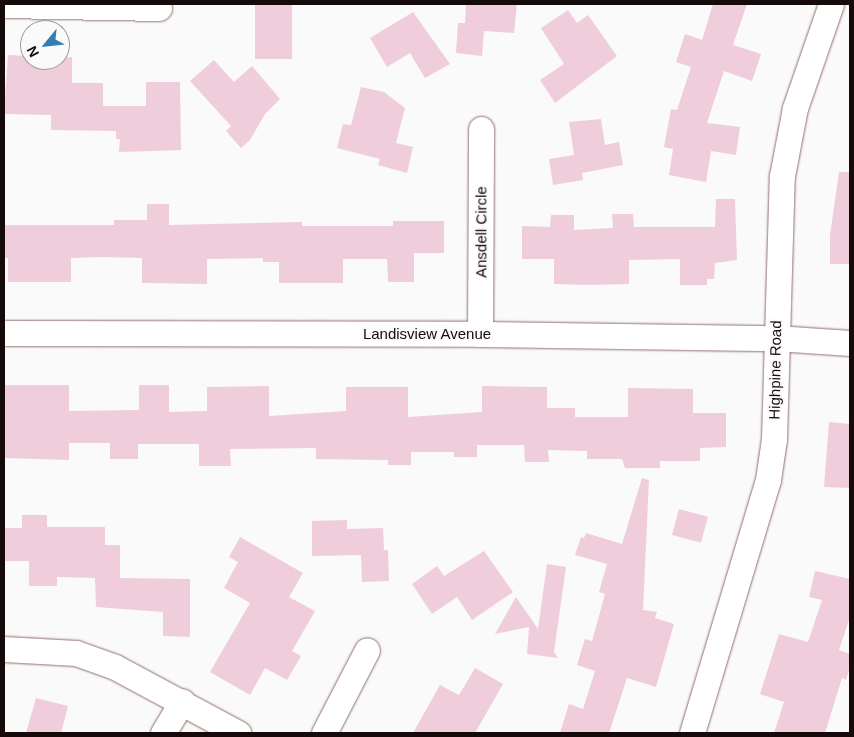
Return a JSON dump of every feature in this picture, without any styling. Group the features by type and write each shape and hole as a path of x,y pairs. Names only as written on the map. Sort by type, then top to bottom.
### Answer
{"street":[{"name":"Highpine Road","path":"692,733 768,480 774,438 782,176 795,108 831,4"},
{"path":"4,5 159,8"},
{"name":"Ansdell Circle","path":"480,334 481,129"},
{"name":"Landisview Avenue","path":"4,333 480,334 776,338 850,342"},
{"path":"4,649 76,654 115,666 238,733"},
{"path":"324,733 367,650"},
{"path":"163,733 182,701"}],"building":[{"path":"255,4 292,4 292,59 255,59"},
{"path":"466,4 517,4 514,33 484,31 482,56 456,53 458,23 465,23"},
{"path":"713,4 747,4 733,45 761,54 752,81 724,71 707,123 740,127 736,155 711,151 706,182 669,175 673,149 664,147 671,109 677,110 691,67 676,62 685,34 702,40"},
{"path":"568,10 577,23 588,15 617,56 555,103 540,80 564,64 541,28"},
{"path":"413,12 450,64 425,78 410,53 387,67 370,38"},
{"path":"8,55 20,56 20,70 70,70 70,57 72,57 72,83 103,83 103,106 146,106 146,82 180,82 181,150 119,152 120,139 116,139 116,131 51,130 51,115 4,114"},
{"path":"214,60 234,82 252,66 280,99 265,114 250,140 241,148 226,131 231,126 190,81"},
{"path":"361,87 384,92 405,108 396,143 413,147 407,173 378,165 380,159 337,148 343,124 351,125"},
{"path":"601,119 605,145 619,142 623,165 582,173 583,180 553,185 549,159 574,155 569,122"},
{"path":"839,172 850,172 850,264 830,264 830,235"},
{"path":"716,199 735,199 737,260 715,263 714,279 707,279 707,285 680,285 680,259 629,260 629,284 591,285 554,284 554,259 522,259 522,226 550,227 551,215 574,215 574,230 613,228 612,214 633,214 634,227 715,227"},
{"path":"147,204 169,204 169,225 302,222 302,226 393,226 393,221 444,221 444,253 414,253 414,282 388,282 387,259 343,259 343,283 279,283 279,262 263,262 263,258 207,259 207,284 142,283 142,258 102,257 71,258 71,282 8,282 8,258 4,258 4,225 114,225 114,220 147,220"},
{"path":"4,385 69,385 69,411 139,410 139,385 169,385 169,412 207,411 207,387 269,386 269,416 346,411 346,387 408,387 408,417 482,412 482,386 547,387 547,408 575,408 575,417 628,417 628,388 693,389 693,413 726,413 726,447 700,448 700,461 660,461 660,468 625,468 622,459 587,459 587,451 548,450 549,462 525,462 524,445 477,445 477,457 454,457 454,452 411,452 411,465 388,465 388,460 316,459 316,448 230,449 231,466 199,466 199,444 138,444 138,459 110,459 110,443 69,443 69,460 4,458"},
{"path":"829,422 850,424 850,488 824,487"},
{"path":"642,478 649,480 643,610 657,612 655,618 674,624 656,687 627,678 609,733 560,733 569,704 583,709 595,671 577,665 585,639 592,641 605,594 599,592 607,564 575,555 581,537 584,538 586,533 622,544"},
{"path":"679,509 708,517 701,543 672,535"},
{"path":"22,515 47,515 47,527 105,527 105,545 120,545 120,578 190,579 190,637 163,636 163,612 96,607 95,578 57,577 57,586 29,586 29,561 4,561 4,528 22,528"},
{"path":"347,520 347,529 383,528 384,550 388,550 389,581 362,582 361,555 312,556 312,521"},
{"path":"240,537 303,573 289,597 315,611 292,651 301,656 287,680 265,668 250,695 210,672 250,603 224,588 238,562 229,557"},
{"path":"484,551 513,592 472,620 457,597 432,614 412,584 437,566 444,576"},
{"path":"547,564 566,567 554,652 558,658 527,654 529,627 495,634 516,597 538,629"},
{"path":"815,571 850,579 850,617 839,650 850,654 850,667 846,680 842,678 825,733 774,733 784,702 760,694 779,634 808,642 822,600 809,597"},
{"path":"475,668 503,684 475,733 413,733 440,685 459,695"},
{"path":"36,698 68,706 61,733 26,733"}]}
